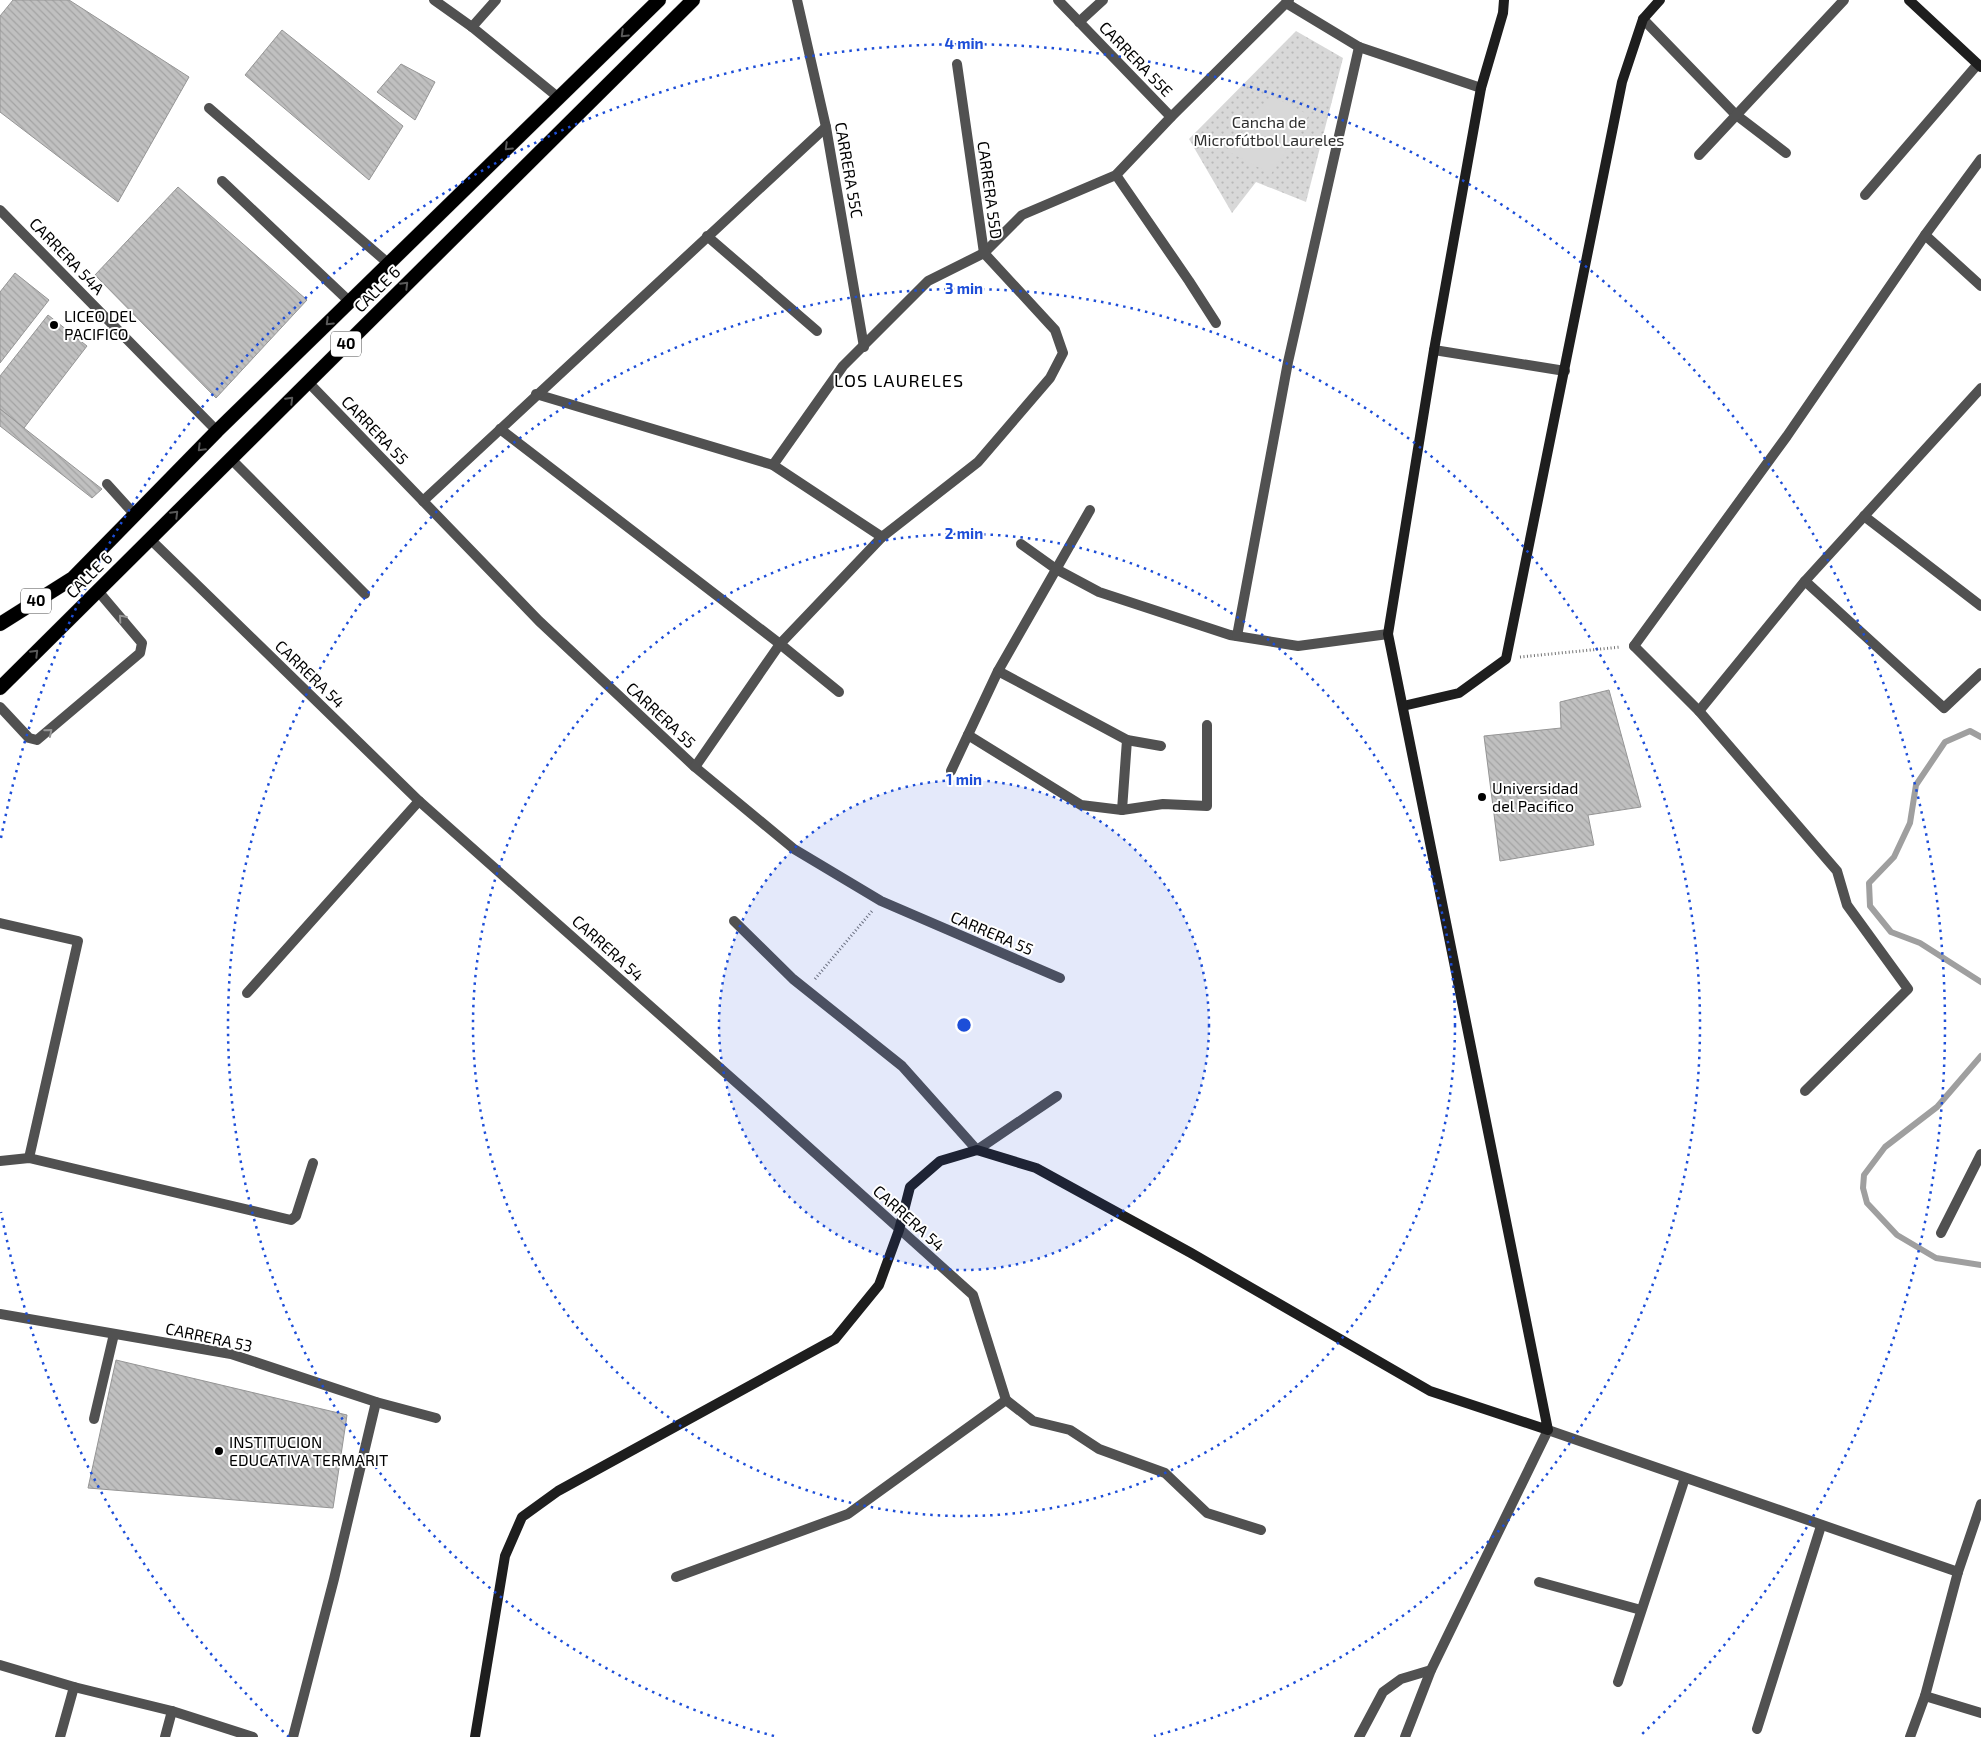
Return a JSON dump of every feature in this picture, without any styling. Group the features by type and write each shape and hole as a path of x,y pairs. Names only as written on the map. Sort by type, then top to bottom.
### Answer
{"highway":[{"name":"CALLE 6","path":"0,624 73,578 217,432 659,0"},
{"name":"CALLE 6","path":"0,688 693,0"}],"main road":[{"path":"475,1737 506,1556 522,1517 558,1491 835,1339 879,1285 899,1230 910,1187 940,1161 978,1150 1036,1168 1191,1253 1430,1392 1548,1430 1388,634 1434,350 1480,88 1503,13 1504,0"},
{"path":"1403,706 1459,693 1506,659 1622,82 1643,19 1660,0"},
{"path":"1909,0 1979,66"}],"street":[{"path":"434,0 472,27 558,98"},
{"path":"472,27 496,0"},
{"name":"CARRERA 55C","path":"798,0 826,126 864,347"},
{"name":"CARRERA 55E","path":"1058,0 1171,117"},
{"path":"1079,22 1103,0"},
{"path":"1699,155 1735,114 1844,0"},
{"path":"773,465 843,366 928,281 984,253 1022,215 1116,175 1171,117 1287,2 1359,47 1480,88"},
{"path":"1643,19 1735,114 1786,153"},
{"path":"1237,636 1288,362 1359,47"},
{"name":"CARRERA 55D","path":"882,537 978,462 1050,378 1063,353 1055,330 984,253 957,64"},
{"path":"1865,195 1979,66"},
{"path":"209,108 389,264"},
{"path":"423,501 826,126"},
{"path":"1805,1091 1908,990 1847,905 1837,871 1698,711 1634,646 1787,436 1925,235 1981,159"},
{"path":"1116,175 1189,281 1216,324"},
{"path":"222,181 350,302"},
{"name":"CARRERA 54A","path":"0,210 217,432"},
{"path":"1925,235 1981,286"},
{"path":"707,236 817,332"},
{"path":"1434,350 1565,371"},
{"name":"CARRERA 55","path":"308,382 539,621 695,767 794,849 880,901 1060,978"},
{"path":"1698,711 1805,581 1981,388"},
{"path":"536,394 773,465 882,537 780,644 695,767"},
{"path":"500,429 780,644 839,692"},
{"path":"231,459 365,594"},
{"path":"106,484 135,514"},
{"path":"951,771 998,671 1090,510"},
{"path":"1864,516 1981,606"},
{"name":"CARRERA 54","path":"150,539 419,801 973,1295 1006,1400"},
{"path":"1021,544 1056,569 1099,592 1237,636 1298,646 1388,634"},
{"path":"1805,581 1944,708 1981,673"},
{"path":"0,707 29,738 37,740 140,653 142,643 98,591"},
{"path":"998,671 1127,740 1161,746"},
{"path":"968,735 1081,806 1122,810 1163,804 1207,806 1208,725"},
{"path":"1122,810 1127,740"},
{"path":"247,992 419,801"},
{"path":"734,922 793,978 902,1066 978,1150 1057,1096"},
{"path":"0,923 78,941 29,1158"},
{"path":"1941,1233 1981,1154"},
{"path":"0,1160 29,1158 291,1220 296,1216 313,1163"},
{"name":"CARRERA 53","path":"0,1314 231,1354 376,1402 436,1418"},
{"path":"94,1419 114,1334"},
{"path":"676,1577 848,1514 1006,1400 1033,1421 1070,1430 1099,1449 1165,1473 1207,1513 1261,1530"},
{"path":"293,1737 334,1579 376,1402"},
{"path":"1405,1737 1431,1670 1548,1430 1958,1572"},
{"path":"1618,1682 1684,1478"},
{"path":"1910,1737 1925,1696 1958,1572 1981,1504"},
{"path":"1757,1729 1821,1526"},
{"path":"1539,1582 1641,1610"},
{"path":"0,1665 74,1687 172,1711 253,1737"},
{"path":"1359,1737 1383,1692 1401,1679 1431,1670"},
{"path":"60,1737 74,1687"},
{"path":"1925,1696 1981,1713"},
{"path":"165,1737 172,1711"}],"path":[{"path":"1506,659 1634,646"},
{"path":"807,989 880,901"}],"green space":[{"name":"Cancha de Microfútbol Laureles","path":"1296,31 1343,58 1306,202 1256,182 1232,213 1189,139"},
{"path":"1272,96 1309,115 1271,174 1227,151"}],"building":[{"path":"13,0 69,0 189,77 118,202 0,112 0,16"},
{"path":"282,30 403,126 369,180 245,75"},
{"path":"401,64 435,82 415,120 377,92"},
{"path":"178,187 307,300 216,398 95,275"},
{"path":"15,273 49,300 0,363 0,292"},
{"path":"48,315 87,346 24,428 0,409 0,376"},
{"path":"0,409 102,489 92,498 0,426"},
{"path":"1609,690 1641,807 1588,815 1594,845 1500,861 1484,736 1561,728 1560,702"},
{"name":"INSTITUCION EDUCATIVA TERMARIT","path":"116,1360 347,1415 333,1508 88,1488"}],"waterway":[{"path":"1981,737 1970,731 1945,742 1916,785 1910,823 1894,857 1869,883 1870,906 1891,932 1920,943 1981,982"},
{"path":"1981,1056 1937,1107 1885,1147 1864,1175 1863,1188 1867,1203 1897,1235 1936,1258 1981,1265"}],"place":[{"name":"LICEO DEL PACIFICO","path":"54,325"},
{"name":"Universidad del Pacifico","path":"1482,797"},
{"name":"INSTITUCION EDUCATIVA TERMARIT","path":"219,1451"}],"district":[{"name":"LOS LAURELES","path":"899,381"}]}
